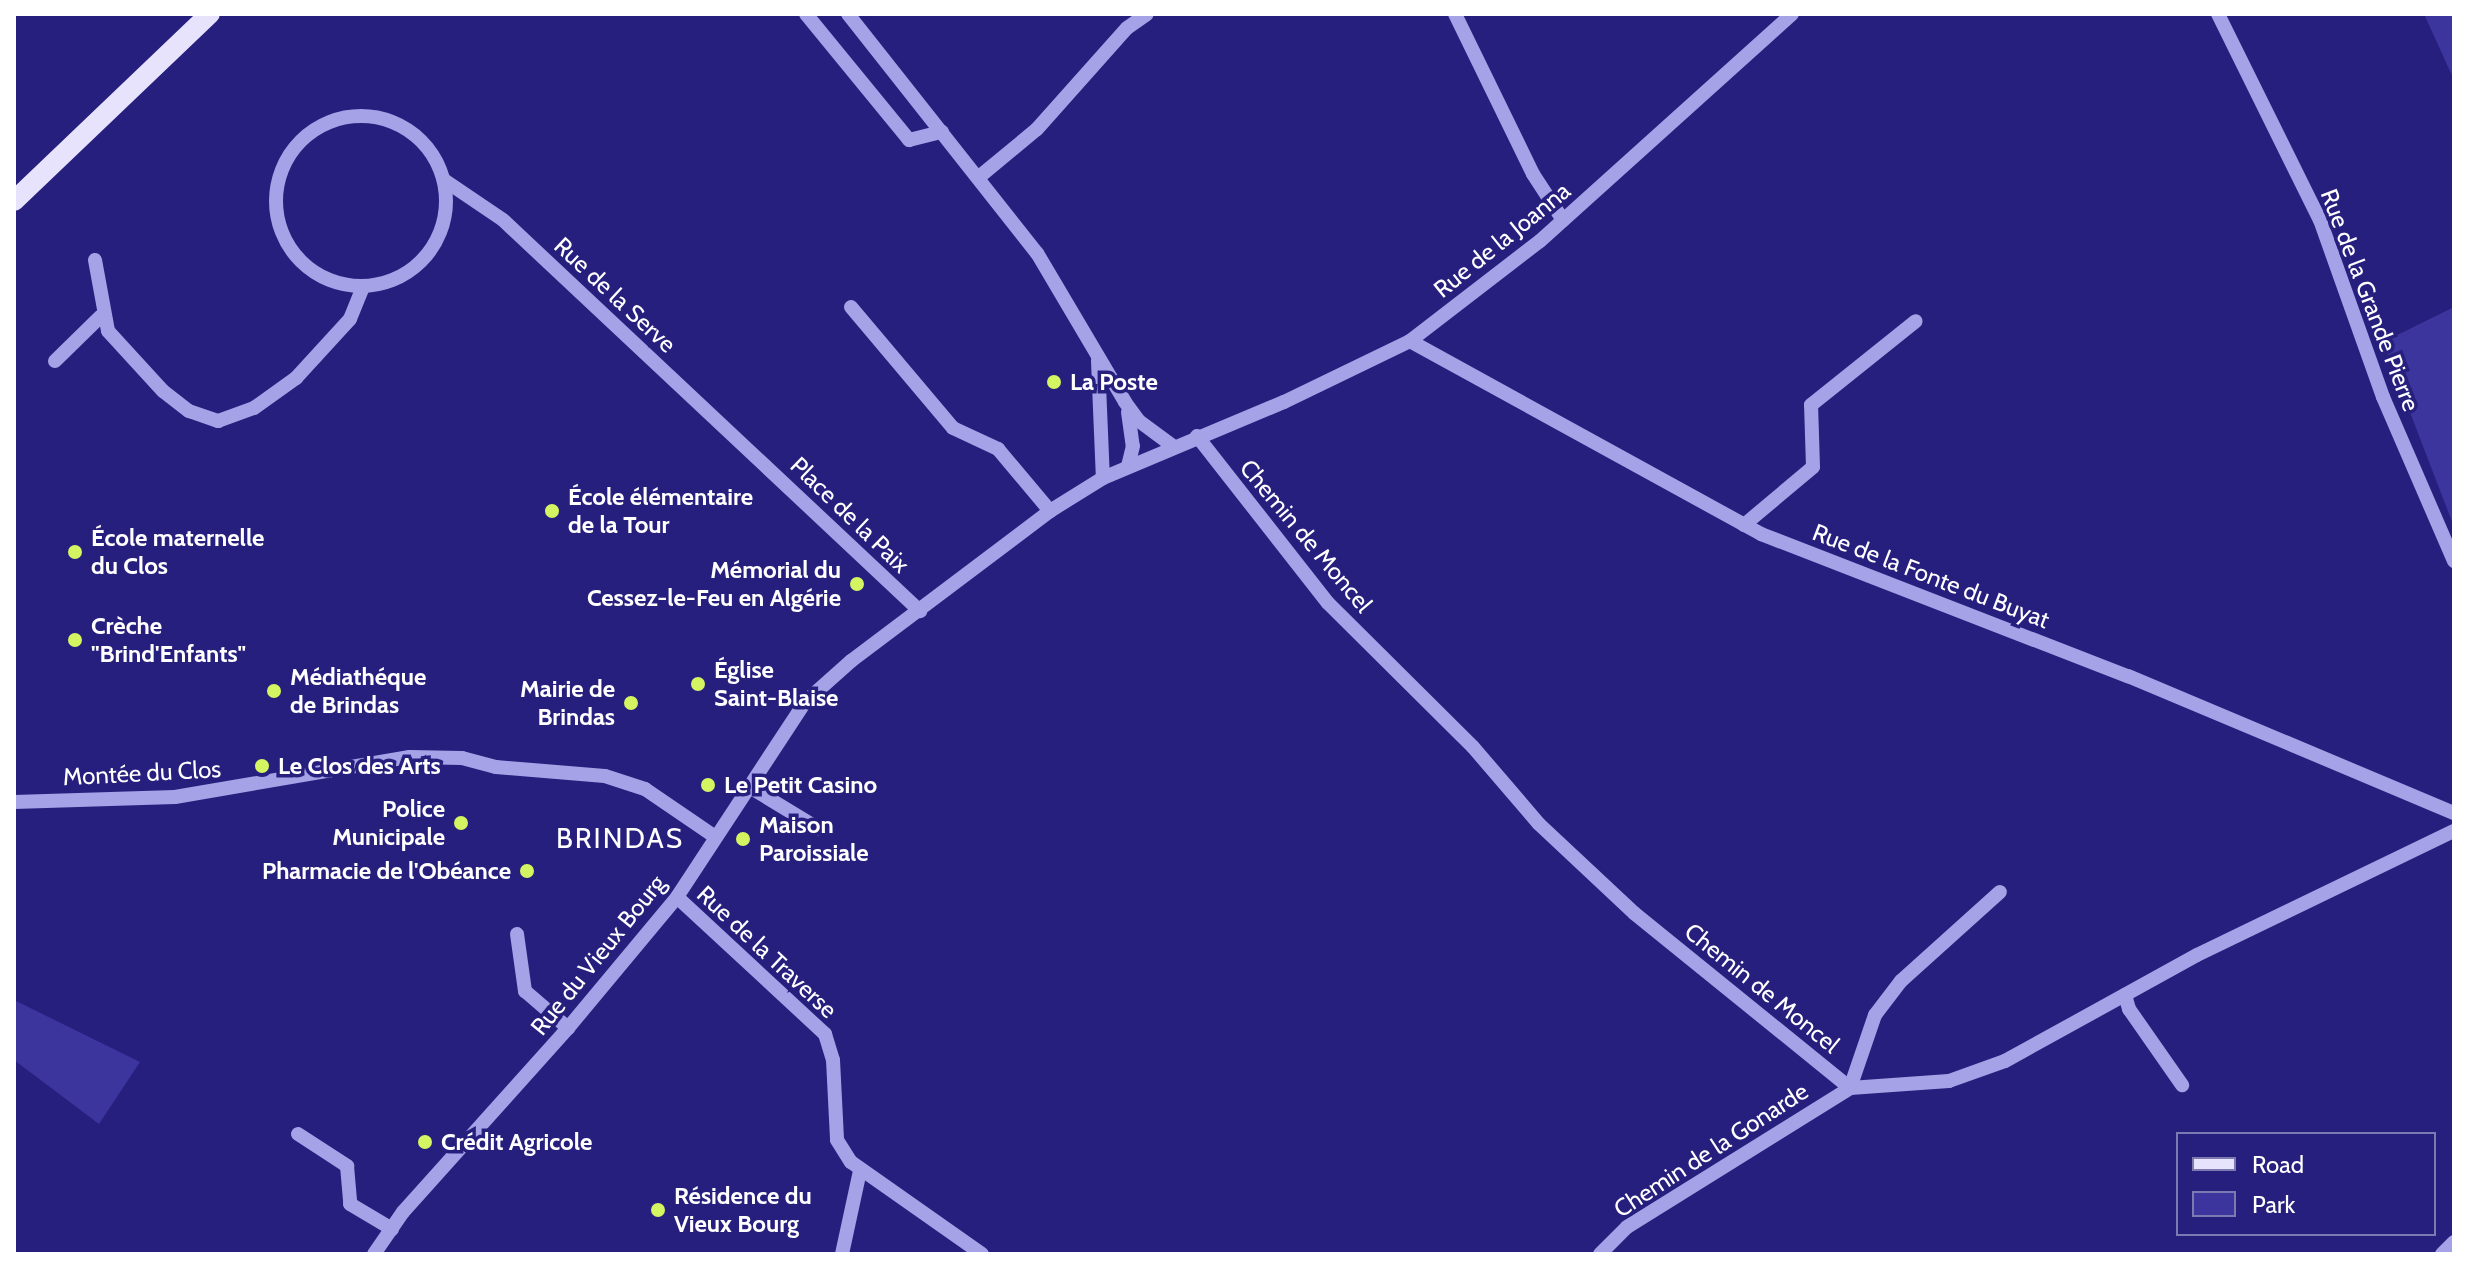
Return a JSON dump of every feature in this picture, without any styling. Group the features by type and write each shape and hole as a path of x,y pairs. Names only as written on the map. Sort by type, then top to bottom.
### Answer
{"main road":[{"path":"14,201 210,14"}],"street":[{"path":"806,14 909,140 942,132"},
{"path":"848,14 1037,253 1139,421 1174,447"},
{"path":"979,177 1037,129 1127,28 1147,14"},
{"path":"1455,14 1533,174 1563,220"},
{"name":"Rue de la Joanna","path":"1197,436 1284,402 1410,341 1563,220 1792,14"},
{"name":"Rue de la Grande Pierre","path":"2218,14 2320,220 2383,397 2454,561"},
{"name":"Rue de la Serve","path":"363,287 334,283 308,269 288,247 277,219 276,190 285,162 302,139 341,119 385,119 422,142 444,180 503,220 751,448"},
{"path":"95,260 101,316 108,331 163,391 189,411 218,421 254,408 296,378 350,319 363,287 411,271 430,253 442,231 444,180"},
{"path":"851,307 953,428 998,449 1050,511"},
{"path":"55,361 101,316"},
{"path":"1744,525 1813,467 1811,405 1916,321"},
{"name":"Rue de la Fonte du Buyat","path":"1410,341 1744,525 2128,676 2454,813"},
{"path":"1098,357 1103,478"},
{"path":"1125,402 1132,425 1128,466"},
{"name":"Rue du Vieux Bourg","path":"374,1254 392,1229 568,1028 677,897 714,836 805,702 1050,511 1103,478 1197,436"},
{"name":"Chemin de Moncel","path":"1197,436 1328,603 1473,747 1539,824 1634,913 1850,1088"},
{"name":"Place de la Paix","path":"751,448 861,566 920,611"},
{"name":"Montée du Clos","path":"14,802 175,797 410,757 462,758 496,767 605,776 645,789 714,836"},
{"path":"748,786 819,829"},
{"path":"2000,892 1901,981 1875,1015 1850,1088 1949,1081 2005,1061 2125,995 2454,831"},
{"name":"Rue de la Traverse","path":"677,897 825,1034 833,1060 837,1140 860,1171 982,1254"},
{"path":"517,934 525,991 568,1028"},
{"path":"2125,995 2129,1009 2182,1085"},
{"name":"Chemin de la Gonarde","path":"1600,1254 1627,1227 1850,1088"},
{"path":"298,1134 347,1166 350,1204 392,1229"},
{"path":"842,1254 860,1171"},
{"path":"2442,1254 2454,1242"}],"green space":[{"path":"2424,14 2454,14 2454,80"},
{"path":"2454,307 2454,527 2383,342"},
{"path":"14,1000 140,1062 99,1124 14,1060"}],"place":[{"name":"La Poste","path":"1054,382"},
{"name":"École élémentaire de la Tour","path":"552,511"},
{"name":"École maternelle du Clos","path":"75,552"},
{"name":"Mémorial du Cessez-le-Feu en Algérie","path":"857,584"},
{"name":"Crèche \"Brind'Enfants\"","path":"75,640"},
{"name":"Église Saint-Blaise","path":"698,684"},
{"name":"Médiathéque de Brindas","path":"274,691"},
{"name":"Mairie de Brindas","path":"631,703"},
{"name":"Le Clos des Arts","path":"262,766"},
{"name":"Le Petit Casino","path":"708,785"},
{"name":"Police Municipale","path":"461,823"},
{"name":"Maison Paroissiale","path":"743,839"},
{"name":"Pharmacie de l'Obéance","path":"527,871"},
{"name":"Crédit Agricole","path":"425,1142"},
{"name":"Résidence du Vieux Bourg","path":"658,1210"}],"district":[{"name":"BRINDAS","path":"620,838"}]}
